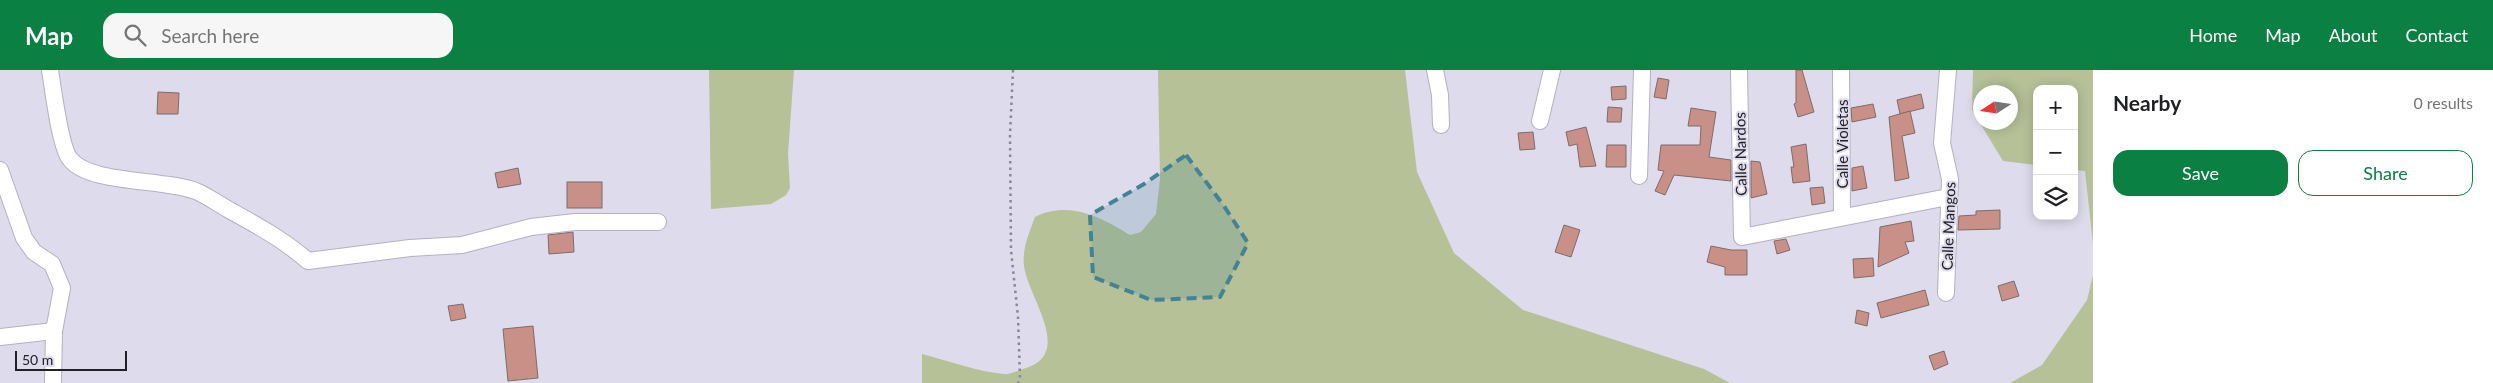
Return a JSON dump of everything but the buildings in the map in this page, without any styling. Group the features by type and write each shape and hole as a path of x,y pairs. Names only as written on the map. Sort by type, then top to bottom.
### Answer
{"street":[{"path":"50,70 57,118 70,159 86,170 111,178 164,183 198,192 287,242 308,261 410,248 462,246 531,227 575,222 658,222"},
{"path":"1435,70 1440,95 1442,125"},
{"path":"1540,120 1552,70"},
{"path":"1639,176 1642,70"},
{"name":"Calle Nardos","path":"1739,70 1742,237 1842,217"},
{"name":"Calle Violetas","path":"1841,70 1842,217"},
{"name":"Calle Mangos","path":"1946,293 1950,179 1942,143 1948,70"},
{"path":"0,170 24,238 34,252 52,264 62,288 54,331 53,383"},
{"path":"1842,217 1948,197"},
{"path":"0,337 54,331"}],"path":[{"path":"1013,70 1010,135 1011,250 1018,317 1020,378 1018,383"}],"highlighted area":[{"path":"1186,155 1224,206 1248,243 1220,297 1151,300 1093,277 1090,215 1144,184"}],"green space":[{"path":"709,70 794,70 788,154 790,188 786,195 771,204 711,209"},
{"path":"1158,70 1405,70 1417,172 1454,253 1523,310 1704,369 1730,383 922,383 922,354 973,368 1004,374 1026,368 1040,361 1046,350 1048,337 1024,266 1026,241 1035,217 1047,212 1072,210 1108,222 1130,235 1141,232 1156,214 1160,179"},
{"path":"1973,70 2093,70 2093,244 2085,171 2078,170 2078,85 2033,85 2033,165 2003,161 1984,130 2018,130 2018,85 1973,85 1973,112 1972,110"},
{"path":"2093,275 2093,383 2010,383 2042,365 2087,300"}]}
